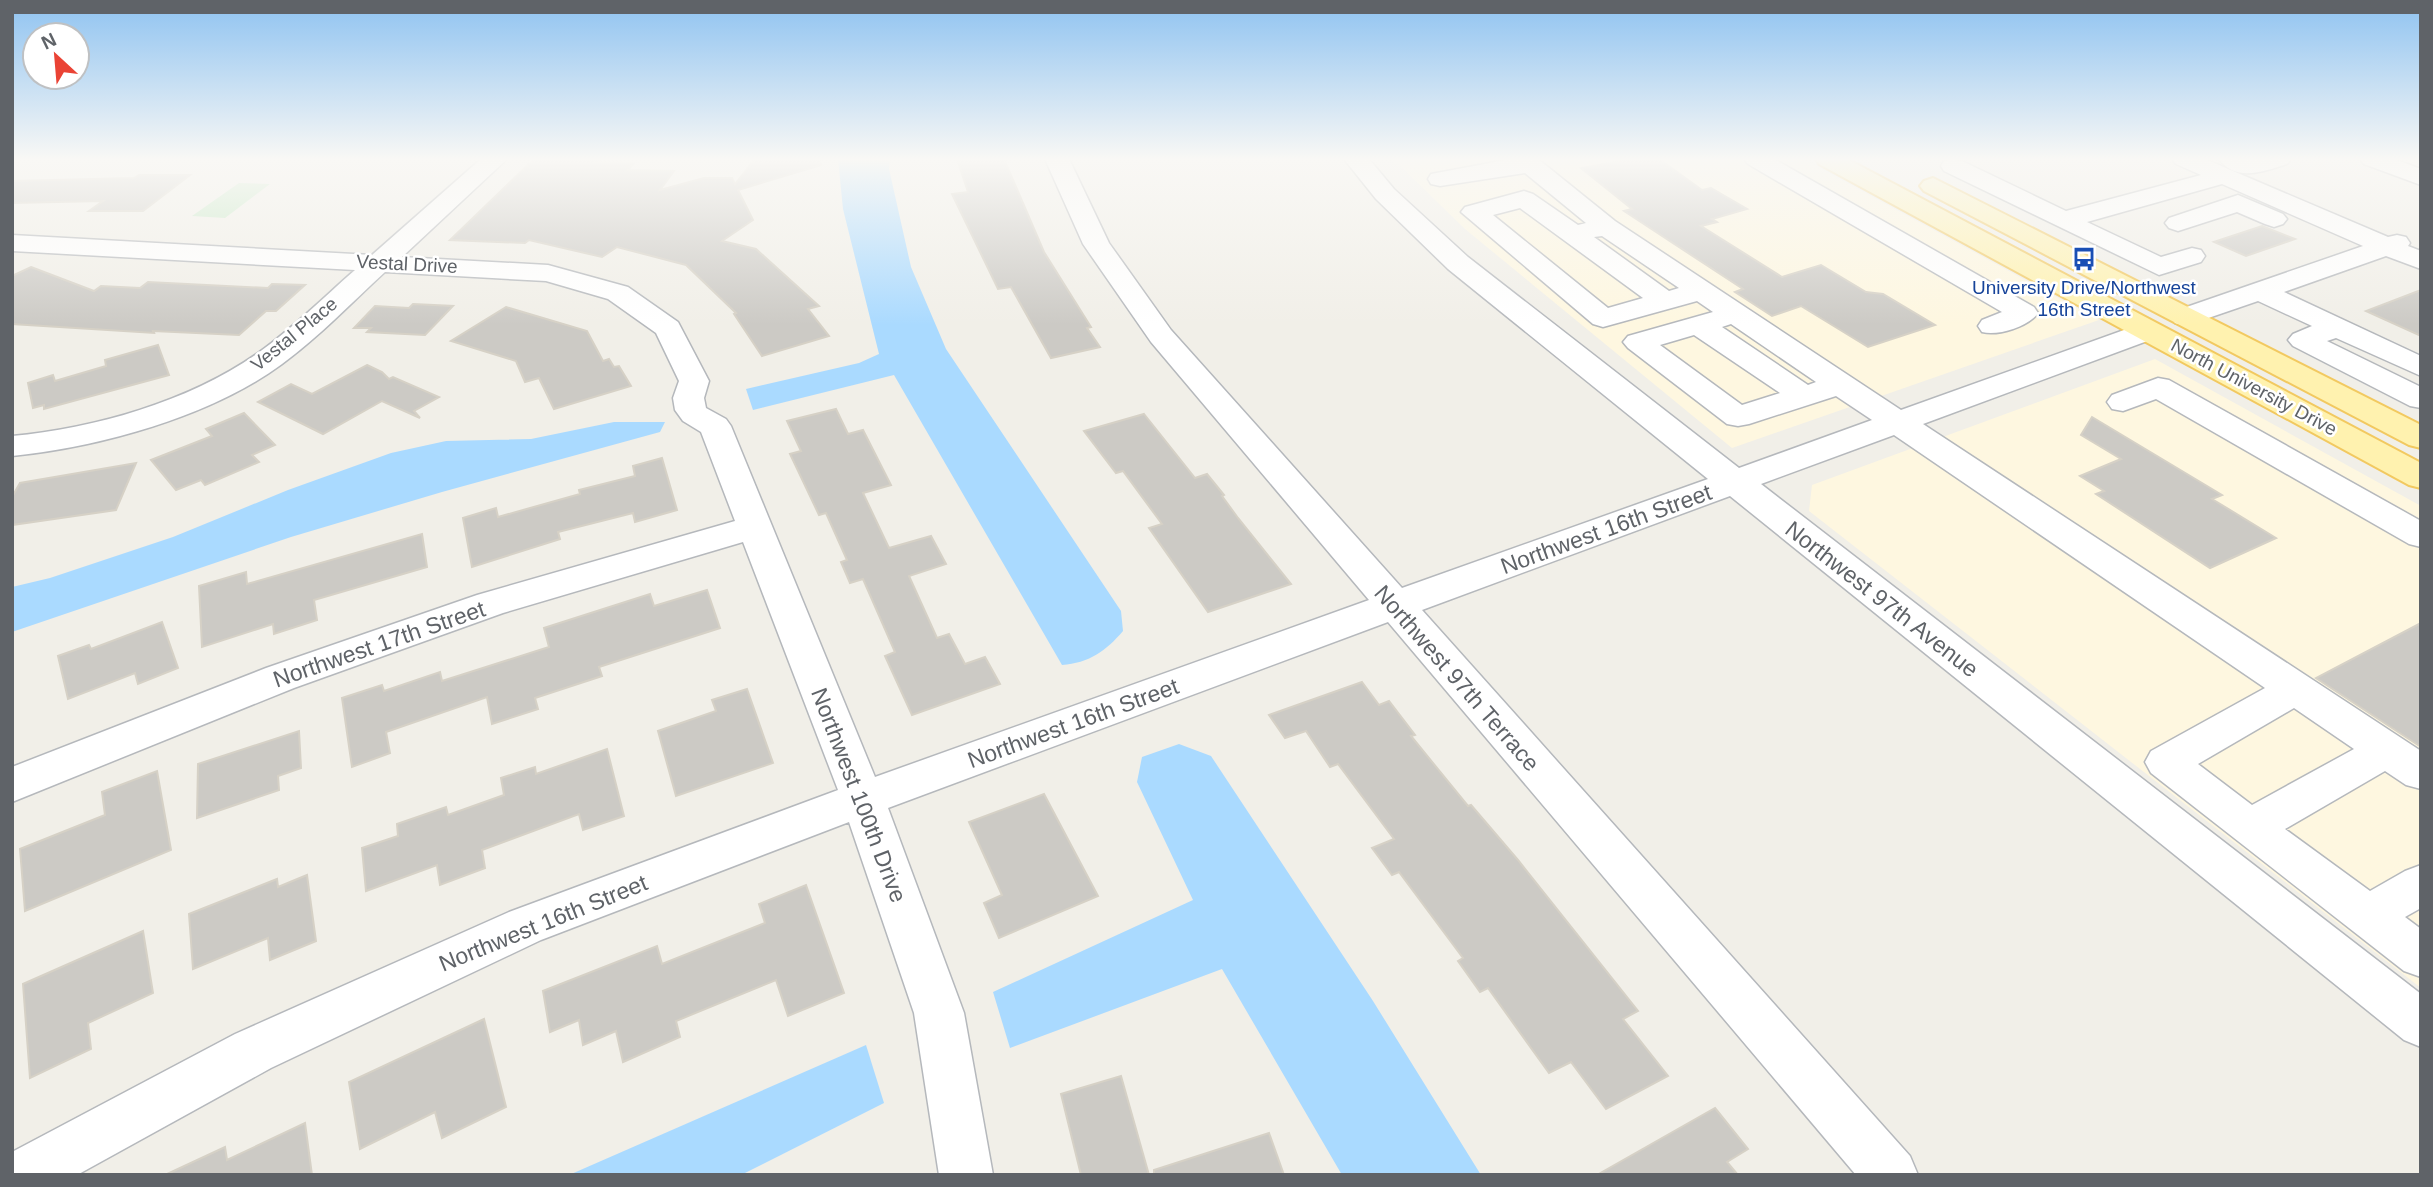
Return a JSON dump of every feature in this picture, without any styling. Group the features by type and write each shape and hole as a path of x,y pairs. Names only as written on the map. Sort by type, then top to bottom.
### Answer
{"main road":[{"name":"North University Drive","path":"1931,214 2015,260 2194,338 2313,383 2421,438"},
{"name":"North University Drive","path":"1978,214 2167,324 2421,477"}],"street":[{"name":"Vestal Place","path":"12,446 85,434 212,391 259,365 433,214"},
{"name":"Northwest 97th Terrace","path":"1082,214 1096,244 1161,336 1891,1175"},
{"name":"Northwest 97th Avenue","path":"1407,214 1458,263 2421,1024"},
{"path":"1477,214 1603,318 1701,291"},
{"path":"1545,214 1664,301"},
{"path":"1591,214 2421,773"},
{"path":"1852,214 2024,313 1992,326"},
{"path":"2052,214 2159,267 2192,256"},
{"path":"2063,220 2081,214"},
{"path":"2178,223 2204,214"},
{"path":"2264,214 2359,256"},
{"path":"2323,214 2421,261"},
{"path":"1573,234 1606,227"},
{"name":"Northwest 16th Street","path":"23,1175 253,1051 525,926 863,799 2421,234"},
{"name":"Vestal Drive","path":"12,243 548,273 618,293 668,328 694,381 688,395 689,407 697,419 715,426"},
{"path":"2260,291 2421,367"},
{"path":"1736,314 1638,342 1738,417 1841,384"},
{"path":"1699,325 1804,396"},
{"path":"2337,327 2303,340 2421,399"},
{"path":"1773,338 1808,328"},
{"path":"2123,402 2158,387 2421,536"},
{"name":"Northwest 100th Drive","path":"715,426 863,799 939,1013 966,1175"},
{"name":"Northwest 17th Street","path":"12,785 280,678 477,609 754,527"},
{"path":"2297,689 2166,762 2421,956"},
{"path":"2250,827 2386,750"},
{"path":"2368,916 2421,884"}],"shaded area":[{"path":"1450,214 1905,214 2099,320 1732,448"},
{"path":"2155,359 2421,506 2421,988 1809,511 1812,485"}],"green space":[{"path":"194,214 230,214 225,218 192,216"}],"water":[{"path":"844,214 899,214 911,267 946,349 1121,611 1123,631 1103,650 1081,662 1062,665 894,375 753,410 746,389 859,363 879,354"},
{"path":"614,422 665,422 660,432 291,537 12,632 12,587 50,578 173,537 288,490 391,453 446,441 531,439"},
{"path":"1179,744 1211,756 1373,1001 1481,1175 1342,1175 1222,969 1010,1048 993,992 1193,900 1137,782 1142,757"},
{"path":"866,1045 884,1103 741,1175 569,1175"}],"building":[{"path":"477,214 750,214 753,220 722,241 756,249 819,306 808,309 829,336 762,356 734,314 736,313 686,265 617,247 602,257 529,240 525,243 450,240"},
{"path":"962,214 1028,214 1044,252 1091,327 1087,328 1100,347 1051,358 1011,287 998,289"},
{"path":"1629,214 1728,214 1712,219 1717,222 1701,226 1782,277 1821,265 1866,292 1883,294 1935,325 1868,347 1801,306 1772,316 1735,292 1743,289"},
{"path":"2262,226 2295,239 2246,256 2214,242"},
{"path":"31,267 94,291 101,286 140,288 148,282 268,288 272,284 305,285 276,311 266,311 239,335 153,331 154,333 12,324 12,276"},
{"path":"2421,290 2421,336 2366,311"},
{"path":"413,304 453,306 425,335 367,332 371,328 354,328 375,306 409,308"},
{"path":"506,307 587,331 603,361 609,359 614,367 619,366 631,386 554,409 539,378 525,382 516,361 451,341"},
{"path":"158,345 169,375 44,409 44,405 33,408 28,383 53,375 55,381 106,366 105,360"},
{"path":"367,365 382,372 389,379 393,377 439,397 414,411 420,418 382,401 323,434 258,402 291,384 312,394"},
{"path":"836,409 848,434 863,430 891,485 863,493 889,548 931,536 946,564 909,576 937,638 949,634 965,664 985,657 1000,684 912,715 885,656 895,652 863,579 850,583 841,562 847,560 826,513 819,515 790,454 801,451 787,421"},
{"path":"244,413 275,445 252,455 259,462 205,485 201,480 176,490 151,460 212,436 206,429"},
{"path":"1144,414 1195,478 1207,474 1291,584 1208,612 1149,528 1162,524 1123,471 1116,473 1084,431"},
{"path":"2092,417 2222,495 2212,499 2276,538 2210,568 2096,494 2104,491 2080,476 2121,459 2081,435"},
{"path":"662,458 677,510 635,522 633,513 558,532 560,539 472,567 463,518 496,508 498,517 580,494 579,490 635,476 633,466"},
{"path":"136,463 116,510 12,525 12,497 20,483"},
{"path":"422,534 427,567 314,600 317,620 274,634 273,624 202,647 199,586 246,572 247,584"},
{"path":"707,590 720,628 599,667 602,676 535,698 538,709 492,724 487,697 386,732 390,753 352,767 342,698 382,685 384,691 440,672 442,681 549,647 544,628 650,594 654,606"},
{"path":"162,622 178,668 138,684 135,673 68,699 58,656 89,645 91,649"},
{"path":"2421,623 2421,747 2316,678"},
{"path":"1362,682 1379,705 1389,701 1415,735 1411,736 1468,806 1471,805 1518,860 1638,1011 1623,1019 1668,1076 1606,1109 1571,1062 1549,1073 1488,988 1480,992 1458,961 1463,958 1399,872 1392,875 1372,848 1394,839 1338,764 1330,767 1306,731 1285,738 1269,715"},
{"path":"747,689 773,763 676,796 658,731 716,711 712,700"},
{"path":"299,731 301,768 278,776 279,790 197,818 198,764"},
{"path":"607,749 624,816 583,830 579,814 482,850 485,868 440,885 437,865 366,891 362,848 398,836 397,824 446,807 448,815 504,795 501,778 535,767 536,774"},
{"path":"157,771 171,850 25,911 20,849 105,815 102,792"},
{"path":"1044,794 1098,896 999,938 984,903 1002,895 969,822"},
{"path":"307,875 316,941 270,960 268,938 193,969 189,914 277,879 278,887"},
{"path":"806,885 844,993 788,1016 776,980 676,1021 680,1037 623,1062 616,1031 583,1045 579,1020 550,1032 543,991 657,946 662,964 765,923 759,904"},
{"path":"143,931 153,993 88,1023 91,1049 30,1078 23,984"},
{"path":"484,1019 506,1107 442,1138 435,1112 360,1149 349,1082"},
{"path":"1121,1076 1149,1175 1081,1175 1061,1094"},
{"path":"1715,1108 1748,1149 1727,1162 1738,1175 1597,1175"},
{"path":"305,1123 312,1175 165,1175 225,1147 227,1160"},
{"path":"1269,1133 1284,1175 1154,1175 1154,1170"}],"place":[{"name":"University Drive/Northwest 16th Street","path":"2084,259"}]}
